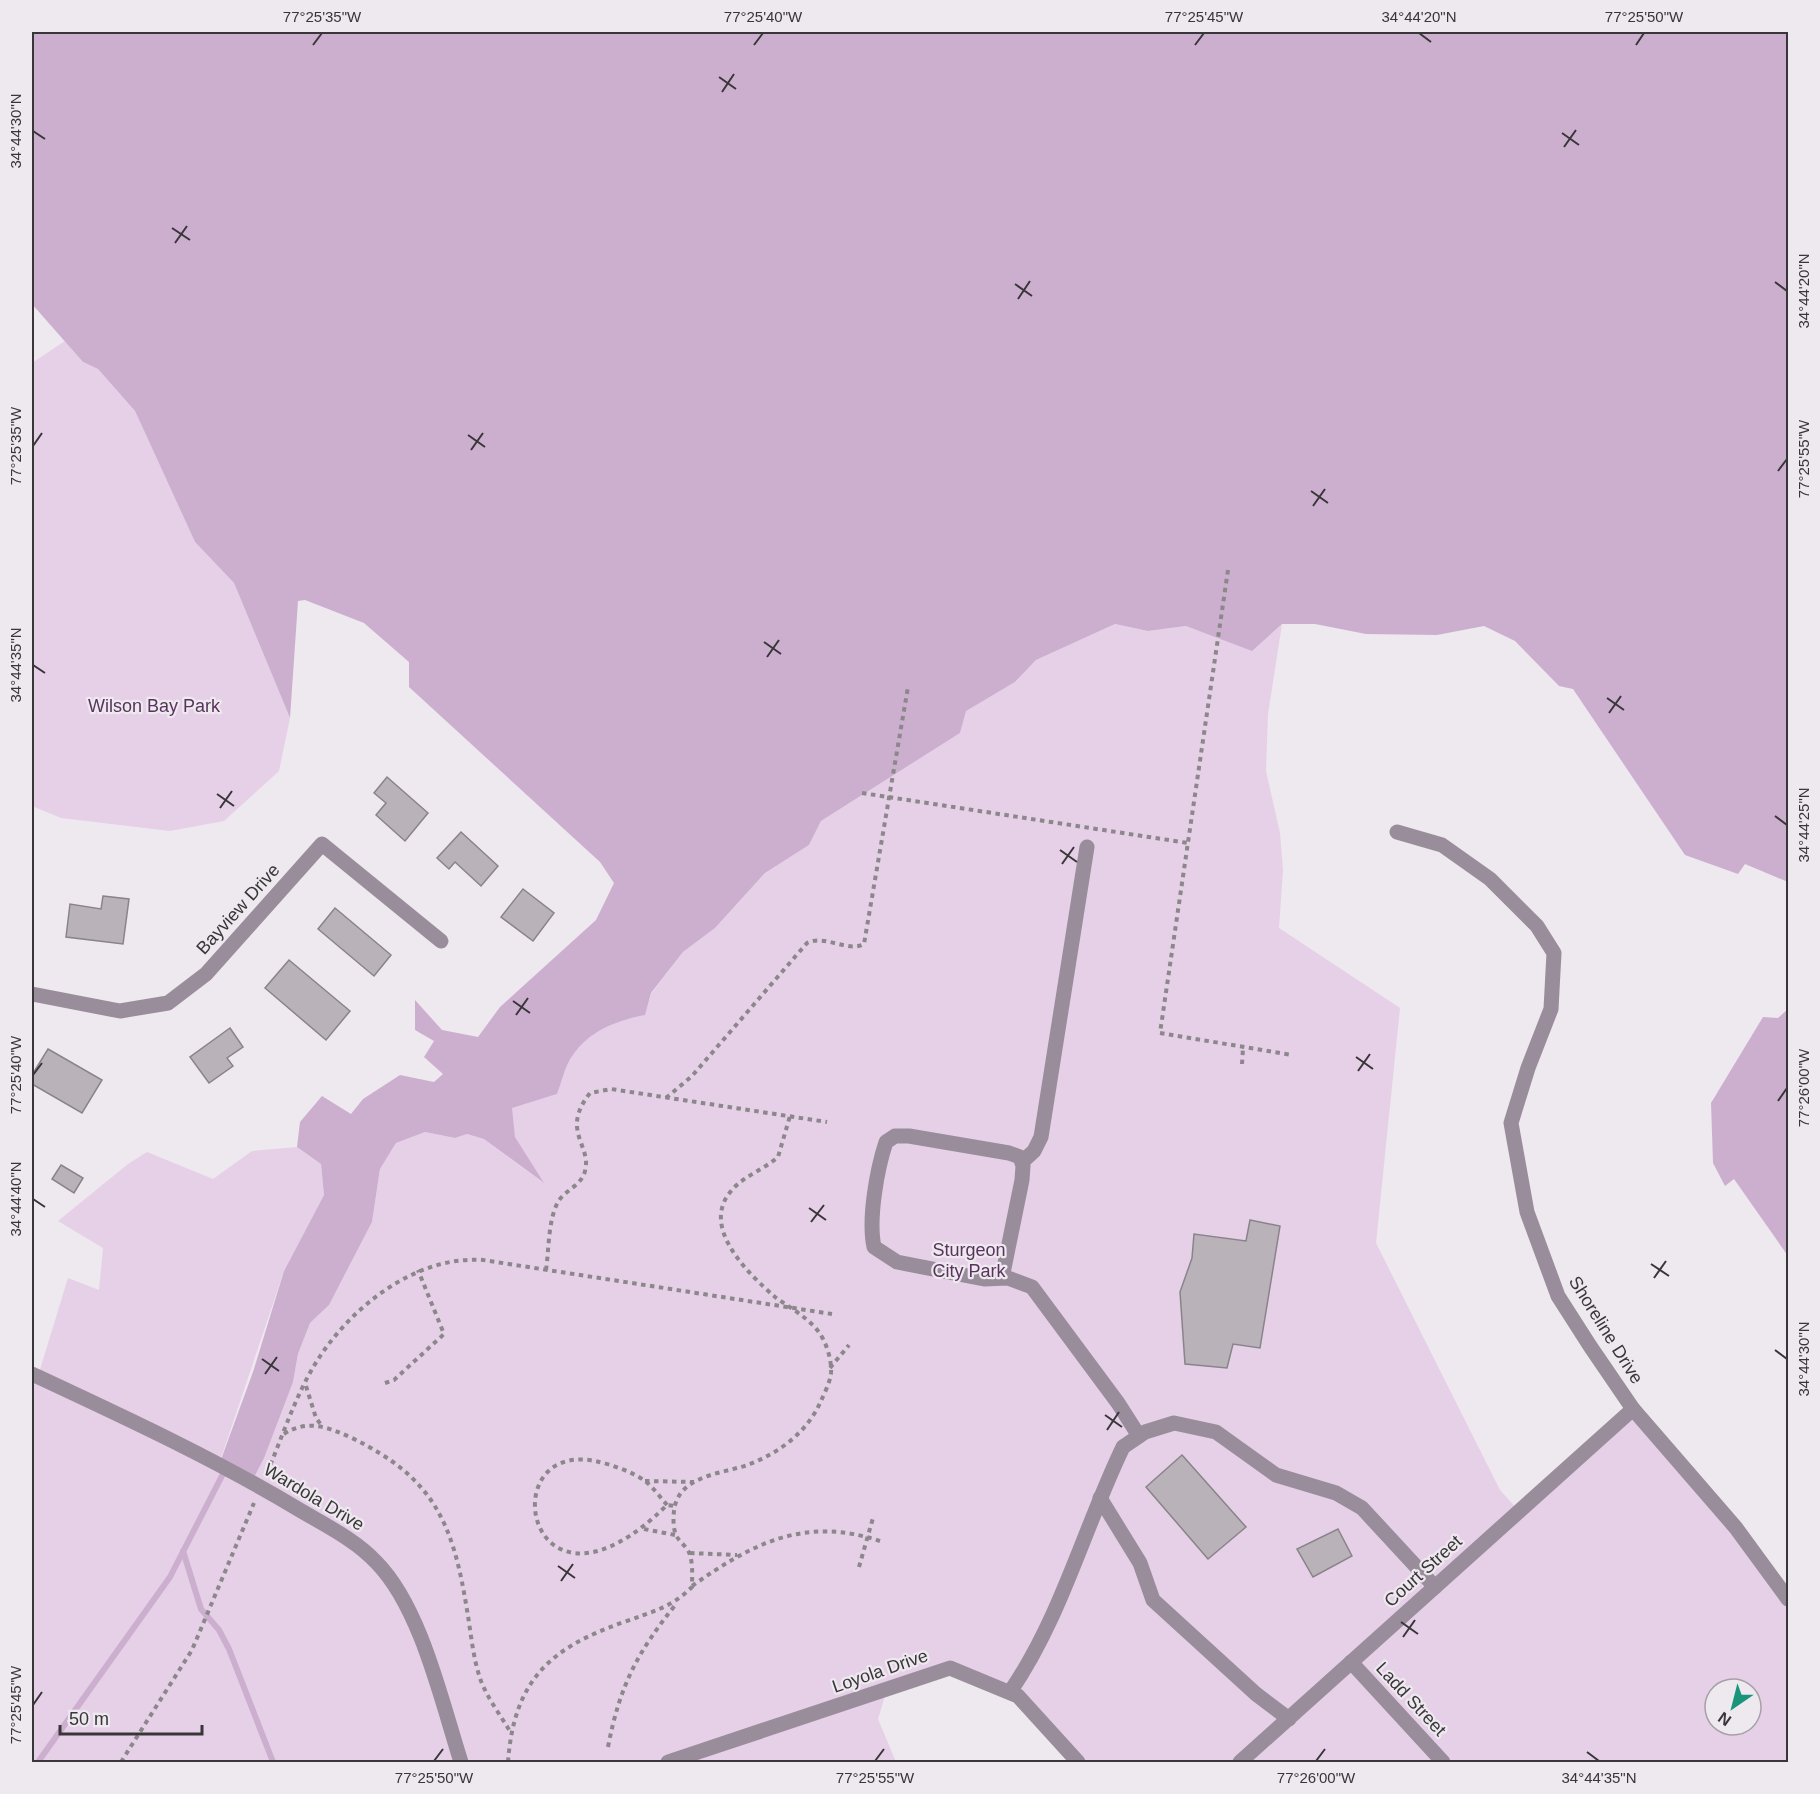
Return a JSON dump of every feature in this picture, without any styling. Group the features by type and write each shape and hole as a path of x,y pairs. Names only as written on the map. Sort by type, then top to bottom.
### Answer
{"street":[{"name":"Shoreline Drive","path":"1397,831 1442,845 1490,879 1537,926 1554,953 1551,1009 1528,1068 1511,1123 1527,1212 1558,1296 1633,1409 1736,1528 1788,1599"},
{"name":"Bayview Drive","path":"32,993 120,1011 168,1003 206,974 322,844 441,941"},
{"path":"1022,1162 1034,1151 1041,1137 1087,847"},
{"path":"1002,1278 1022,1180 1020,1157 1009,1153 909,1136 895,1136 886,1142 882,1155 871,1233 874,1247 897,1262 984,1279 1008,1278 1032,1287 1118,1403 1139,1436"},
{"name":"Wardola Drive","path":"32,1374 162,1435 258,1485 354,1543 378,1563 404,1602 423,1646 461,1762"},
{"name":"Court Street","path":"1240,1762 1633,1409"},
{"path":"1010,1692 1025,1670 1056,1608 1123,1447 1139,1436 1174,1423 1216,1432 1276,1475 1336,1493 1362,1508 1435,1587"},
{"path":"1100,1498 1140,1563 1153,1600 1256,1694 1289,1719"},
{"name":"Ladd Street","path":"1351,1662 1443,1762"},
{"name":"Loyola Drive","path":"668,1762 950,1668 1018,1696 1078,1762"}],"path":[{"path":"1228,570 1160,1033 1292,1055"},
{"path":"666,1098 692,1076 802,948 813,940 857,946 864,944 868,933 908,687"},
{"path":"862,793 1188,843"},
{"path":"1242,1064 1244,1048"},
{"path":"546,1270 558,1202 578,1183 586,1168 576,1134 583,1102 590,1094 599,1090 827,1122"},
{"path":"667,1505 643,1529 588,1554 567,1552 548,1541 538,1528 534,1510 539,1485 549,1471 571,1459 599,1462 645,1481 695,1482 750,1464 796,1437 818,1408 826,1390 830,1368 829,1356 818,1332 806,1318 759,1282 731,1248 721,1229 721,1214 726,1197 743,1181 778,1157 790,1116"},
{"path":"121,1762 192,1650 258,1485 284,1434 311,1372 338,1336 370,1303 418,1270 466,1258 832,1314"},
{"path":"385,1383 394,1380 444,1334 418,1270"},
{"path":"830,1368 849,1346"},
{"path":"305,1384 316,1418 322,1426"},
{"path":"284,1434 295,1427 322,1426 385,1454 410,1475 429,1497 449,1530 459,1560 481,1681 511,1733"},
{"path":"645,1481 667,1505 675,1506"},
{"path":"675,1535 677,1499 695,1482"},
{"path":"859,1567 873,1518"},
{"path":"643,1529 660,1530 675,1535 690,1552 692,1587"},
{"path":"608,1747 621,1692 630,1673 650,1636 692,1587 738,1555 799,1532 832,1530 880,1541"},
{"path":"690,1552 738,1555"},
{"path":"508,1762 511,1733 519,1703 550,1660 568,1646 590,1634 677,1602"}],"green space":[{"name":"Wilson Bay Park","path":"65,341 83,362 98,369 135,411 195,542 234,583 290,718 279,771 224,821 170,831 61,818 32,806 32,363"},
{"name":"Sturgeon City Park","path":"1115,624 1148,631 1186,626 1252,650 1282,624 1268,714 1266,771 1280,833 1283,870 1279,928 1400,1008 1376,1243 1500,1490 1519,1511 1633,1409 1788,1599 1788,1762 1078,1762 1018,1696 950,1668 887,1689 878,1719 896,1762 32,1762 32,1374 38,1376 68,1278 99,1290 103,1248 58,1221 128,1164 147,1152 213,1179 252,1151 297,1147 321,1164 324,1195 284,1271 219,1464 293,1382 298,1354 310,1323 329,1305 372,1222 380,1169 396,1143 425,1132 455,1138 467,1134 484,1139 542,1182 515,1137 511,1108 557,1094 568,1064 587,1039 605,1028 645,1014 651,994 683,952 715,928 765,873 809,845 821,821 960,733 965,711 1015,682 1036,660"}],"shaded area":[{"path":"32,32 1788,32 1788,882 1745,864 1738,874 1685,855 1573,689 1559,686 1515,641 1484,626 1437,635 1366,634 1315,624 1282,624 1252,651 1186,626 1148,631 1115,624 1036,660 1015,682 966,711 960,733 821,821 809,845 765,873 715,928 683,952 651,993 645,1015 605,1028 587,1039 570,1059 557,1094 512,1108 515,1137 544,1183 484,1139 467,1134 455,1138 425,1132 396,1143 380,1169 372,1222 329,1305 310,1323 298,1354 293,1382 264,1458 252,1481 219,1465 253,1372 284,1271 324,1195 321,1164 297,1147 300,1122 322,1096 351,1114 363,1099 400,1075 434,1082 443,1074 424,1057 434,1041 415,1030 415,1000 442,1030 478,1037 500,1007 596,920 614,883 600,862 409,687 409,662 364,623 305,600 298,601 290,718 234,583 195,542 135,411 98,369 83,362 32,304"},
{"path":"1788,1009 1788,1256 1734,1179 1725,1186 1713,1163 1711,1103 1763,1017 1778,1018"}],"building":[{"path":"387,777 428,813 405,841 376,815 386,803 374,793"},
{"path":"461,832 498,866 481,886 455,862 449,869 437,858"},
{"path":"523,889 554,913 533,941 501,917"},
{"path":"103,896 129,899 123,944 66,937 70,904 101,909"},
{"path":"335,908 391,955 374,976 318,929"},
{"path":"289,960 350,1011 326,1040 265,988"},
{"path":"230,1028 243,1047 227,1058 233,1066 209,1083 190,1057"},
{"path":"48,1049 102,1080 82,1113 32,1084 32,1075"},
{"path":"61,1165 83,1178 74,1193 52,1179"},
{"path":"1250,1220 1280,1226 1260,1348 1233,1344 1227,1368 1185,1364 1180,1292 1192,1258 1194,1234 1246,1241"},
{"path":"1182,1455 1246,1527 1208,1559 1146,1487"},
{"path":"1338,1529 1352,1556 1313,1577 1297,1549"}],"waterway":[{"path":"38,1762 170,1577 226,1468"},
{"path":"183,1551 201,1609 219,1630 229,1649 273,1762"}]}
